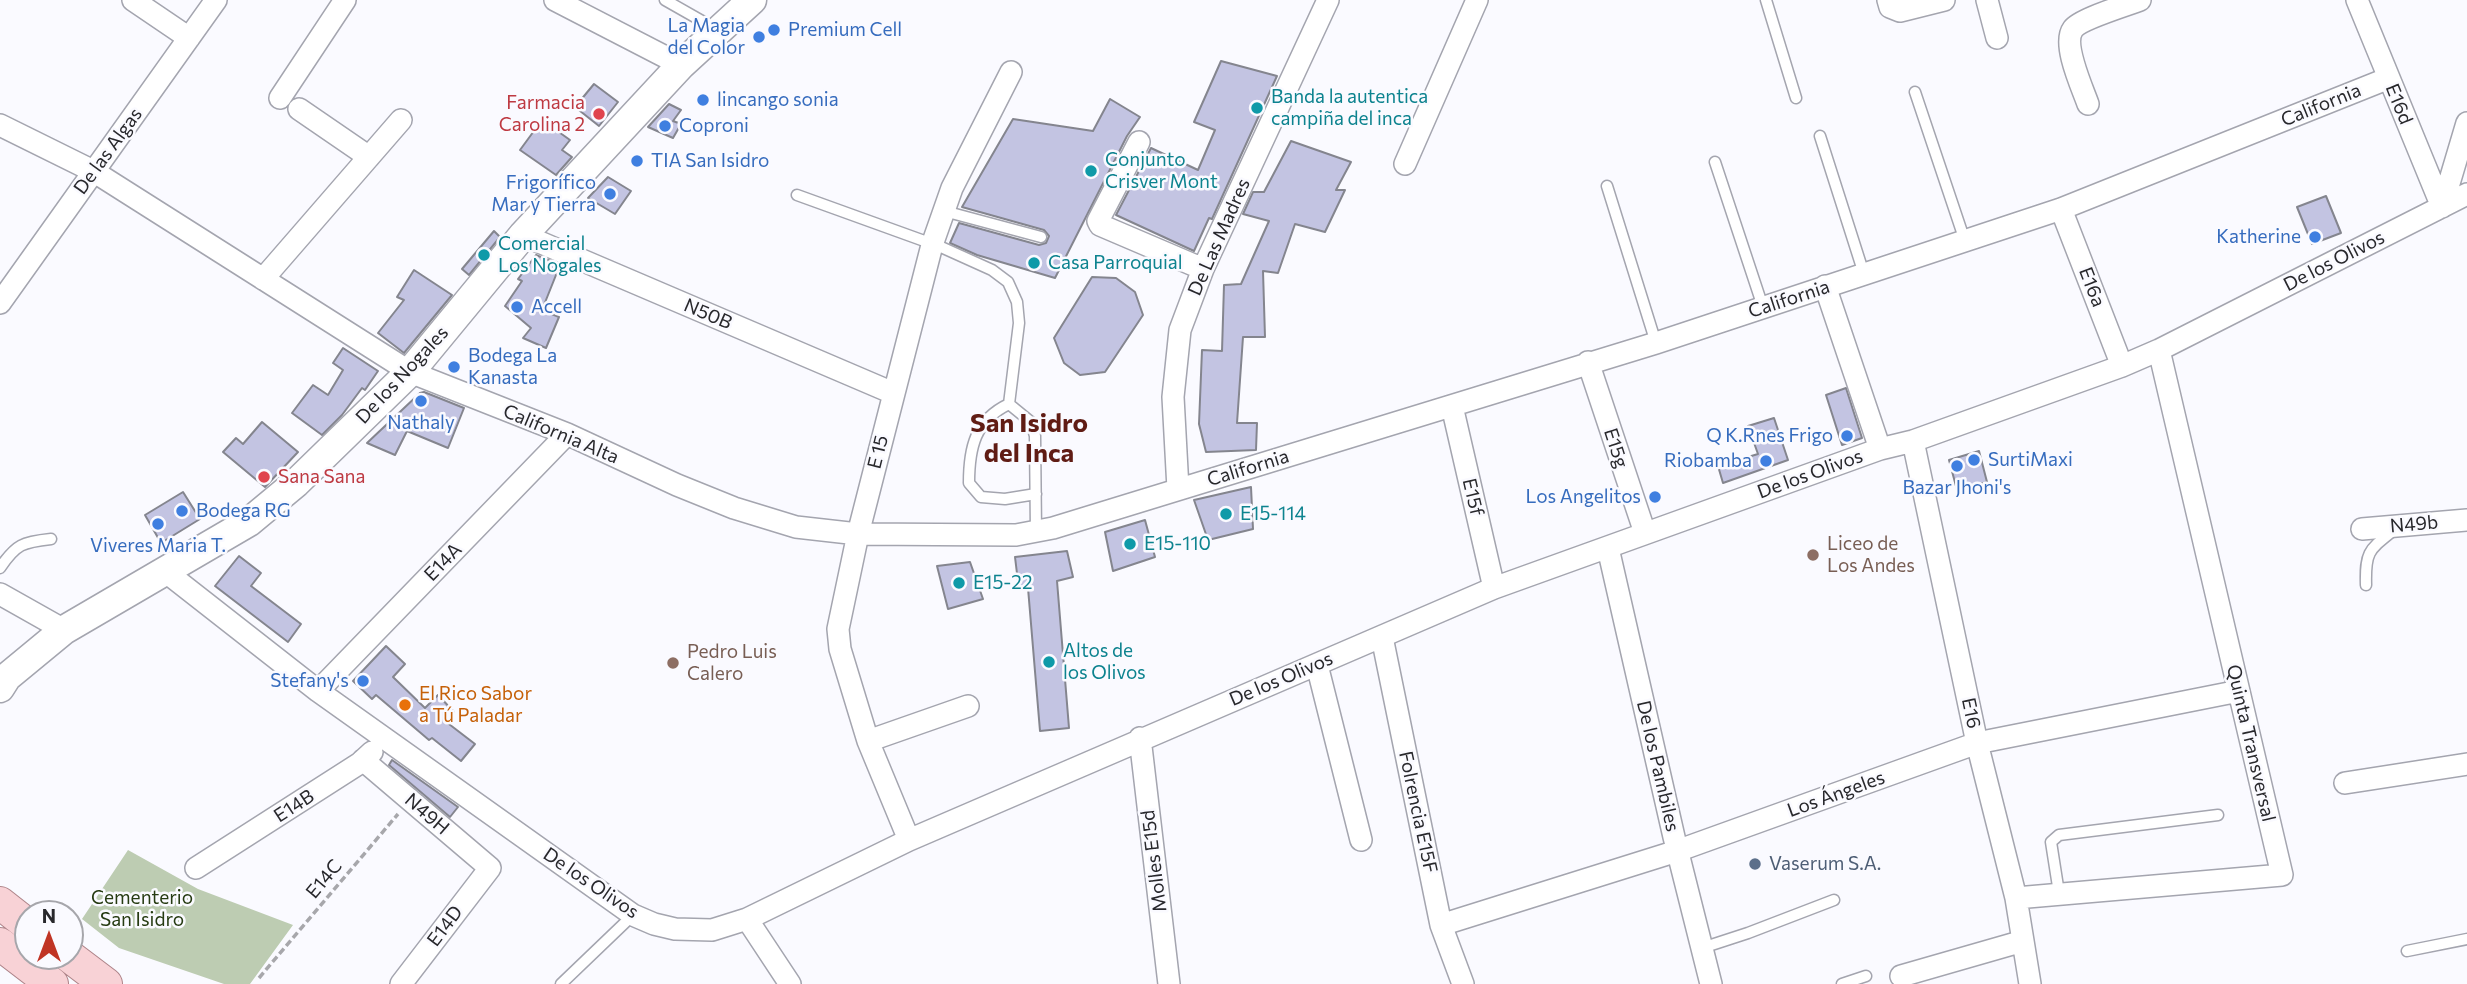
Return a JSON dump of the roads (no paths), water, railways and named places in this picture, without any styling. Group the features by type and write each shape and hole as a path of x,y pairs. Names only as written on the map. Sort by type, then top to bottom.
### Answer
{"main road":[{"path":"0,903 14,914"},
{"path":"0,944 52,984"},
{"path":"84,967 106,984"}],"street":[{"path":"133,0 189,38"},
{"name":"De las Algas","path":"0,303 216,0"},
{"path":"345,0 290,103 369,157"},
{"path":"555,0 681,65"},
{"name":"De los Nogales","path":"0,688 8,677 64,630 166,572 258,514 296,482 410,372 523,235 681,65 752,0"},
{"name":"De Las Madres","path":"1178,489 1173,397 1180,330 1203,269 1328,0"},
{"path":"1405,164 1477,0"},
{"path":"1888,0 1893,10 1900,11 1944,0"},
{"path":"1987,0 1997,38"},
{"path":"2088,104 2074,66 2070,45 2071,32 2081,23 2140,0"},
{"name":"E16d","path":"2357,0 2442,207"},
{"name":"E 15","path":"909,840 868,741 838,640 838,629 858,534 932,245 952,188 1011,72"},
{"name":"California","path":"1178,489 1656,343 2061,209 2389,78"},
{"path":"263,279 401,120"},
{"path":"2442,207 2467,123"},
{"name":"California Alta","path":"0,125 93,171 410,372 567,434 677,485 744,512 796,527 858,534 956,536 1036,533 1178,489"},
{"path":"1139,142 1098,221 1100,225 1203,269"},
{"name":"De los Olivos","path":"166,572 318,691 633,915 675,929 712,930 747,919 909,840 1140,738 1494,588 1880,449 1913,441 2122,366 2159,350 2467,194"},
{"name":"E16a","path":"2061,209 2122,366"},
{"name":"N50B","path":"523,235 893,393"},
{"path":"1825,286 1880,449"},
{"name":"Quinta Transversal","path":"2016,898 2282,875 2159,350"},
{"name":"E15g","path":"1588,362 1645,533"},
{"name":"E15f","path":"1452,406 1494,588"},
{"name":"E14A","path":"318,691 567,434"},
{"name":"E16","path":"1913,441 1977,743 2016,898 2030,984"},
{"name":"N49b","path":"2362,528 2467,520"},
{"name":"De los Pambiles","path":"1608,548 1711,984"},
{"path":"0,594 64,630"},
{"name":"Folrencia E15F","path":"1382,637 1441,925 1463,984"},
{"path":"1317,665 1361,840"},
{"name":"Los Ángeles","path":"1441,925 1678,851 1977,743 2239,691"},
{"path":"868,741 968,706"},
{"name":"E14B","path":"196,868 363,760 387,738"},
{"name":"Molles E15d","path":"1140,738 1169,984"},
{"name":"N49H","path":"363,760 490,869"},
{"path":"2345,783 2467,764"},
{"name":"E14D","path":"401,984 490,869"},
{"path":"747,919 790,984"},
{"path":"1901,976 2023,941"}],"lane":[{"path":"665,0 718,30"},
{"path":"1766,0 1796,98"},
{"path":"1915,92 1965,241"},
{"path":"1820,136 1864,274"},
{"path":"1715,162 1763,307"},
{"path":"1607,187 1656,343"},
{"path":"797,195 893,228 992,270 1008,282 1017,302 1019,323 1009,404"},
{"path":"944,211 1041,237"},
{"path":"1009,404 1031,422 1036,447 1036,533"},
{"path":"1009,404 993,411 974,440 969,460 969,484 981,497 1005,499 1036,494"},
{"path":"2366,586 2365,563 2369,551 2400,526"},
{"path":"0,568 18,545 51,539"},
{"path":"2059,893 2051,842 2059,835 2218,815"},
{"path":"1702,948 1834,900"},
{"path":"561,984 633,915"},
{"path":"2407,951 2467,939"},
{"path":"1842,984 1866,976"}],"place":[{"name":"Premium Cell","path":"774,30"},
{"name":"La Magia del Color","path":"759,37"},
{"name":"lincango sonia","path":"703,100"},
{"name":"Banda la autentica campiña del inca","path":"1257,108"},
{"name":"Farmacia Carolina 2","path":"599,114"},
{"name":"Coproni","path":"665,126"},
{"name":"TIA San Isidro","path":"637,161"},
{"name":"Conjunto Crisver Mont","path":"1091,171"},
{"name":"Frigorífico Mar y Tierra","path":"610,194"},
{"name":"Katherine","path":"2315,237"},
{"name":"Comercial Los Nogales","path":"484,255"},
{"name":"Casa Parroquial","path":"1034,263"},
{"name":"Accell","path":"517,307"},
{"name":"Bodega La Kanasta","path":"454,367"},
{"name":"Nathaly","path":"421,401"},
{"name":"Q K.Rnes Frigo","path":"1847,436"},
{"name":"SurtiMaxi","path":"1974,460"},
{"name":"Riobamba","path":"1766,461"},
{"name":"Bazar Jhoni's","path":"1957,466"},
{"name":"Sana Sana","path":"264,477"},
{"name":"Los Angelitos","path":"1655,497"},
{"name":"Bodega RG","path":"182,511"},
{"name":"E15-114","path":"1226,514"},
{"name":"Viveres Maria T.","path":"158,524"},
{"name":"E15-110","path":"1130,544"},
{"name":"Liceo de Los Andes","path":"1813,555"},
{"name":"E15-22","path":"959,583"},
{"name":"Altos de los Olivos","path":"1049,662"},
{"name":"Pedro Luis Calero","path":"673,663"},
{"name":"Stefany's","path":"363,681"},
{"name":"El Rico Sabor a Tú Paladar","path":"405,705"},
{"name":"Vaserum S.A.","path":"1755,864"}],"district":[{"name":"San Isidro del Inca","path":"1029,438"}],"park label":[{"name":"Cementerio San Isidro","path":"142,909"}]}
